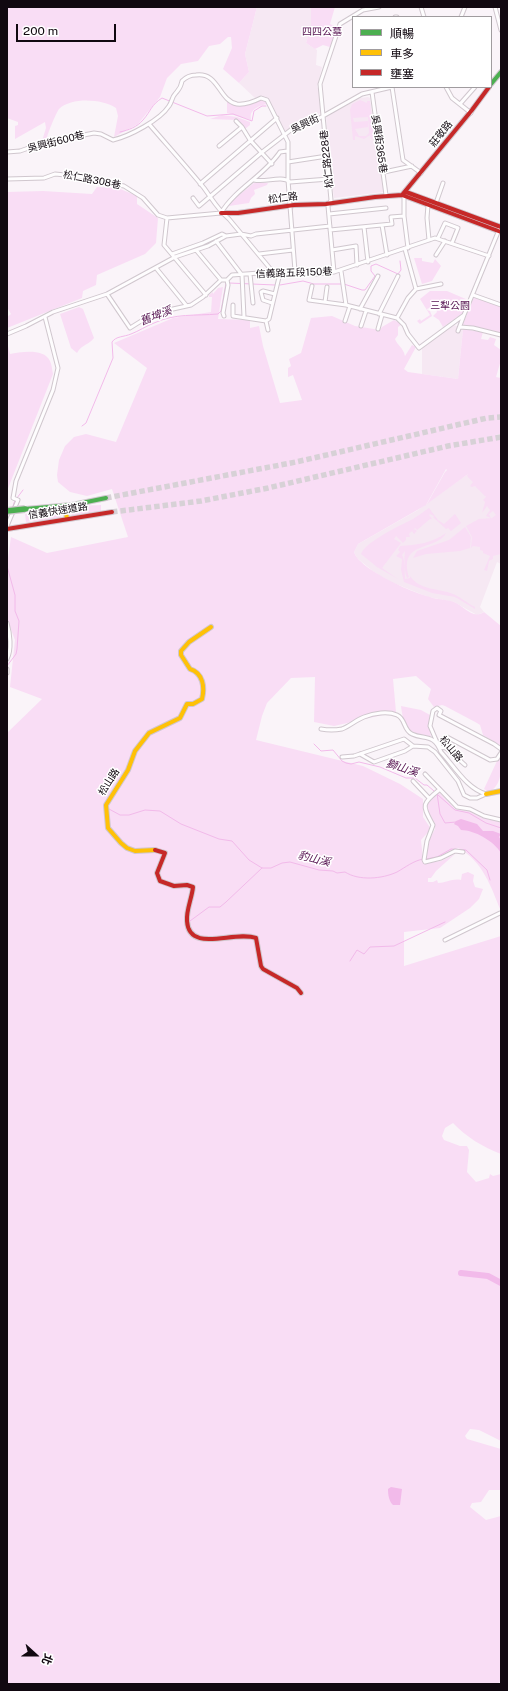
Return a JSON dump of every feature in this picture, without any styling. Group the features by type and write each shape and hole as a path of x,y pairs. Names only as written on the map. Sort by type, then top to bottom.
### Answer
{"main road":[{"path":"492,83 500,76"},
{"name":"莊敬路","path":"404,194 471,112 488,88"},
{"name":"松仁路","path":"404,194 428,205 500,228"},
{"name":"松仁路","path":"221,213 246,212 290,206 330,204 386,195 404,194 436,203 500,228"},
{"name":"信義快速道路","path":"7,511 65,506 106,498"},
{"path":"65,506 66,519"},
{"name":"信義快速道路","path":"7,527 26,526 112,512"},
{"name":"松山路","path":"211,627 188,642 181,651 181,655 190,669 195,669 198,672 204,689 202,700 193,704 187,704 180,718 153,730 136,751 128,770 104,809 108,819 108,828 120,842 132,850 156,850 165,853 157,873 160,881 174,886 187,885 194,887 187,922 189,930 193,936 204,940 246,935 254,936 256,938 261,966 263,969 297,988 301,993"},
{"path":"486,794 501,791"}],"street":[{"name":"松仁路228巷","path":"352,16 363,10 379,7"},
{"path":"495,7 501,30"},
{"path":"496,11 501,10"},
{"name":"松仁路228巷","path":"334,272 328,206 330,204 329,179 323,120 324,115 321,80 338,29 342,22 352,16"},
{"name":"吳興街600巷","path":"7,152 20,151 52,141 94,133 101,134 113,140 127,136 149,124 170,104 175,94 180,89 182,81 189,76 200,75 210,78 218,85 227,98 234,103 246,104 261,98 267,100 277,118"},
{"name":"吳興街","path":"211,197 285,134 362,94 388,88"},
{"path":"392,88 403,160 421,173"},
{"path":"447,88 452,98 471,112"},
{"path":"460,104 474,88"},
{"name":"吳興街365巷","path":"372,92 386,195"},
{"path":"200,184 277,118 288,142 288,180 295,271"},
{"path":"236,121 242,127 250,140 272,164"},
{"path":"149,124 211,197 219,207 221,213 229,219 273,272"},
{"path":"218,146 242,127"},
{"path":"221,213 225,207 272,164 280,152 287,151"},
{"path":"288,162 327,156"},
{"path":"384,172 412,166"},
{"name":"松仁路308巷","path":"7,180 44,178 55,174 87,178 124,186 143,198 158,215 167,218"},
{"path":"254,180 260,182 288,180 290,182 329,179"},
{"path":"436,203 443,183"},
{"path":"404,194 407,249 416,289"},
{"path":"193,198 199,206 211,197"},
{"path":"428,205 427,218 429,240"},
{"path":"329,214 386,208"},
{"name":"松仁路","path":"167,218 221,213"},
{"path":"174,255 196,250 226,236 241,234 251,236 291,229 364,227 392,224 391,217 404,216"},
{"path":"167,218 164,245 174,255 206,295"},
{"path":"452,243 458,228 445,224 438,238 445,241 489,256"},
{"path":"382,225 387,255"},
{"path":"364,227 368,262"},
{"path":"458,331 500,228"},
{"path":"7,334 53,312 107,294 156,268 174,255 222,234 226,236"},
{"name":"信義路五段150巷","path":"221,280 227,280 232,275 295,271 315,274 341,271 438,238"},
{"path":"216,241 242,275 244,317"},
{"path":"436,255 445,241"},
{"path":"332,250 356,246 357,265"},
{"path":"107,294 130,328 146,318 186,305 191,305 206,295 221,280 196,250"},
{"path":"259,254 293,250"},
{"path":"156,268 186,305"},
{"path":"341,271 348,306 345,321"},
{"path":"266,321 269,320 280,273"},
{"path":"250,274 253,303"},
{"path":"360,309 378,276"},
{"path":"378,329 381,315 398,276"},
{"path":"224,316 223,314 228,285 227,280"},
{"path":"397,318 408,298 416,289 441,284"},
{"path":"312,286 310,300 348,306 397,318 404,325 408,334 419,348 464,315"},
{"path":"325,302 327,287"},
{"path":"272,303 263,300 261,292 263,291 275,294"},
{"path":"473,295 501,305"},
{"path":"233,305 233,316 266,321"},
{"path":"361,326 366,311"},
{"path":"7,527 13,516 18,500 13,498 16,480 53,390 58,371 45,317"},
{"path":"266,321 268,330"},
{"path":"460,327 473,328 501,335"},
{"path":"7,623 10,640 9,655 7,659"},
{"path":"501,749 439,715 441,711 437,708 435,708 432,713 430,726 435,741 447,737 490,760 497,759 501,753"},
{"name":"松山路","path":"320,729 340,729 364,717 391,713 401,717 406,730 411,734 428,737 435,741 441,752 470,785 481,793 486,794"},
{"path":"342,757 360,754 404,739 413,746 428,747 435,752 458,781 464,795 470,798 477,798 486,794"},
{"path":"441,740 439,747 446,748 465,764"},
{"path":"360,754 374,762 405,751 413,746"},
{"path":"425,774 446,799 457,807 470,809 484,816 501,820"},
{"path":"412,780 429,798"},
{"path":"439,790 429,798 425,805 428,817 433,826 427,840 424,859 425,862 441,858 455,851 463,852 461,849"},
{"path":"445,940 500,913"}],"shaded area":[{"path":"257,7 311,7 311,27 306,43 317,50 316,65 322,67 317,87 319,89 321,113 285,131 269,99 261,97 255,98 239,83 249,72 245,54"},
{"path":"360,98 370,98 384,192 334,198 326,116"},
{"path":"454,325 463,329 458,379 422,374 422,347"},
{"path":"469,473 479,485 501,522 501,564 497,562 480,607 484,612 477,615 454,602 428,597 391,582 374,572 357,558 354,552 358,544 418,510"},
{"path":"461,819 477,824 483,831 493,831 501,834 499,837 501,840 501,853 489,840 478,834 461,830 454,824 456,821"},
{"path":"391,1487 402,1489 400,1505 393,1505 391,1502 388,1489"}],"green space":[{"path":"7,7 257,7 245,54 249,72 239,83 223,69 232,48 231,37 228,37 220,44 209,46 198,61 181,64 167,78 160,97 138,124 114,137 118,116 116,108 95,101 79,101 65,105 59,109 46,141 42,141 46,128 45,122 15,139 15,126 18,125 18,122 7,118"},
{"name":"四四公墓","path":"311,7 335,7 330,24 337,27 330,47 323,45 315,49 306,43 311,27"},
{"path":"263,99 268,104 259,106 253,111 251,114 251,120 227,113 227,100 236,105 244,105"},
{"path":"360,100 367,103 367,101 370,101 374,138 371,139 370,135 364,139 355,136 355,140 353,140 350,110 352,104","holes":["368,117 369,133 366,136 359,136 355,129 368,127 368,121 354,122 353,118"]},
{"path":"222,115 237,117 250,122 250,125 245,129 236,120 210,119"},
{"path":"254,183 268,183 267,185 254,190 255,194 249,203 229,206 228,204"},
{"path":"97,187 118,188 137,196 137,204 158,218 156,243 145,254 97,275 96,285 83,291 82,298 7,328 7,317 11,314 7,307 7,192 43,191 92,194"},
{"path":"414,258 422,258 422,261 433,263 435,259 441,266 432,281 422,284"},
{"path":"223,287 218,319 250,320 250,328 259,326 263,346 280,403 302,400 293,375 288,377 288,368 291,366 289,359 301,353 311,318 332,316 355,326 380,330 382,327 394,320 402,324 398,327 398,335 395,339 403,350 405,356 412,345 416,347 404,369 408,372 458,379 463,329 483,332 481,339 488,340 490,337 496,339 494,345 501,350 501,360 496,377 501,378 501,434 496,435 501,436 501,554 493,556 493,559 489,561 487,571 484,570 490,556 483,553 483,551 480,550 480,547 473,546 471,548 472,537 466,526 479,519 492,518 496,515 493,511 489,514 491,518 486,516 490,510 487,506 482,513 485,502 483,500 486,497 475,486 470,486 473,482 467,476 468,474 427,504 447,470 446,469 426,505 358,544 354,552 358,559 376,573 422,595 454,602 469,612 480,614 484,612 501,626 501,746 483,735 480,725 477,723 445,706 442,705 434,707 428,699 431,689 416,676 393,679 396,712 334,726 314,722 315,677 291,678 267,703 256,740 363,766 400,784 423,799 423,817 431,829 421,840 423,859 426,863 441,861 455,854 436,871 431,878 428,878 428,882 437,880 438,883 461,880 462,874 468,872 474,875 473,881 475,887 483,889 479,899 470,908 440,928 404,932 404,966 501,936 501,1154 475,1141 463,1133 453,1123 445,1128 442,1136 444,1140 460,1146 467,1146 469,1150 467,1172 476,1182 489,1178 490,1174 493,1176 501,1174 501,1441 479,1430 470,1429 465,1436 467,1439 501,1449 501,1490 489,1490 481,1502 472,1503 470,1507 486,1520 501,1516 501,1681 497,1684 7,1684 7,733 42,699 10,687 15,640 7,619 7,565 11,537 47,553 128,537 112,489 87,496 70,492 58,482 57,475 59,460 65,446 74,437 86,434 116,442 147,368 114,343 173,318 211,312 212,297 209,297 209,295 213,292 213,294 218,288"},
{"name":"三犁公園","path":"430,291 447,291 468,300 463,313 443,327 439,320 433,316 437,312 436,309 433,308 431,310 428,308 427,310 430,311 432,316 420,324 417,321 420,319 421,321 430,315 420,299"},
{"path":"474,297 501,307 501,334 465,327 463,324"},
{"path":"79,307 83,309 94,338 77,353 71,348 60,314"},
{"path":"8,346 10,354 32,352 43,354 50,361 53,374 7,491"},
{"path":"101,505 101,511 76,515 72,515 70,512 72,509 79,506"},
{"path":"429,508 438,520 444,524 455,514 461,523 451,531 448,528 446,529 433,517 434,516 430,514 429,515 432,519 417,530 415,528 406,536 414,529 417,531 414,534 412,531 409,534 410,537 406,537 406,540 403,543 396,536 394,539 401,543 382,568 398,579 377,567 361,554 369,544 376,539 413,519"},
{"path":"57,510 62,514 60,518 26,522 25,514"},
{"path":"465,527 471,537 470,548 460,551 426,554 413,558 417,551 449,540"},
{"path":"446,533 441,539 420,548 409,557 407,565 409,577 407,578 404,565 405,582 405,579 410,578 410,576 414,581 424,587 456,595 475,607 475,609 455,597 432,593 404,582 401,570 402,559 396,556 400,552 398,550 400,546 424,543","holes":["405,551 404,563 402,555"]},
{"path":"401,706 421,710 430,715 429,722 431,737 408,729 402,714"},
{"path":"501,758 501,773 499,782 489,792 484,789 497,761"},
{"path":"439,792 455,809 470,811 483,818 501,822 501,911 485,875 467,853 458,848 436,858 427,859 426,846 435,829 435,823 428,815 427,804"}],"waterway":[{"path":"120,132 138,125 146,117 151,108 162,98 207,116 233,114 252,121 254,111 262,106 266,106"},
{"name":"舊埤溪","path":"344,284 365,290 375,276 371,271 371,266 376,264 398,274 401,270 400,261"},
{"name":"舊埤溪","path":"280,285 303,281 314,284 341,284"},
{"name":"舊埤溪","path":"82,426 86,423 113,358 112,342 114,340 134,333 162,320 186,316 218,314 221,311 226,283"},
{"name":"舊埤溪","path":"229,283 275,285"},
{"name":"舊埤溪","path":"17,498 23,490"},
{"name":"舊埤溪","path":"12,509 15,500"},
{"name":"舊埤溪","path":"7,520 10,514"},
{"name":"舊埤溪","path":"7,566 15,595 15,611 19,621 16,654 7,666"},
{"name":"獅山溪","path":"314,744 321,751 333,750 342,761 346,763 351,764 359,762 380,767 406,778 415,778 434,791"},
{"name":"獅山溪","path":"437,793 440,814 445,823 456,822"},
{"path":"438,795 455,810 469,813 486,823 501,828"},
{"name":"豹山溪","path":"109,809 120,815 129,815 145,810 160,811 181,824 219,839 232,841 249,860 262,868 271,868 282,863 290,862 319,870 333,871 337,873 345,872 357,877 371,878 397,872 423,859"},
{"name":"豹山溪","path":"426,859 437,857 451,849 466,850 487,870 490,880"},
{"path":"190,921 209,907 220,907 262,868"},
{"path":"350,961 357,950 364,954 370,947 394,946 445,922"},
{"path":"461,1273 488,1276 501,1283"}],"tunnel":[{"path":"106,498 296,462 487,418 501,417"},
{"path":"112,512 201,501 268,488 448,446 501,437"}],"traffic: fast":[{"path":"492,83 501,72"},
{"path":"25,509 72,505 106,498"},
{"path":"7,511 25,509"}],"traffic: slow":[{"path":"65,506 67,519"},
{"path":"155,850 135,851 127,848 121,843 108,828 106,805 128,770 135,751 149,733 180,718 187,704 193,704 202,699 202,681 198,674 190,669 181,655 181,651 189,642 211,627"},
{"path":"486,794 501,791"}],"traffic: jam":[{"path":"402,195 488,88"},
{"path":"406,192 501,227"},
{"path":"221,213 238,213 294,205 326,204 402,195 501,232"},
{"path":"7,529 112,512"},
{"path":"155,850 165,853 157,873 160,881 174,886 187,885 193,887 187,917 190,931 196,936 204,939 247,936 256,938 261,966 263,969 297,988 301,993"}]}
